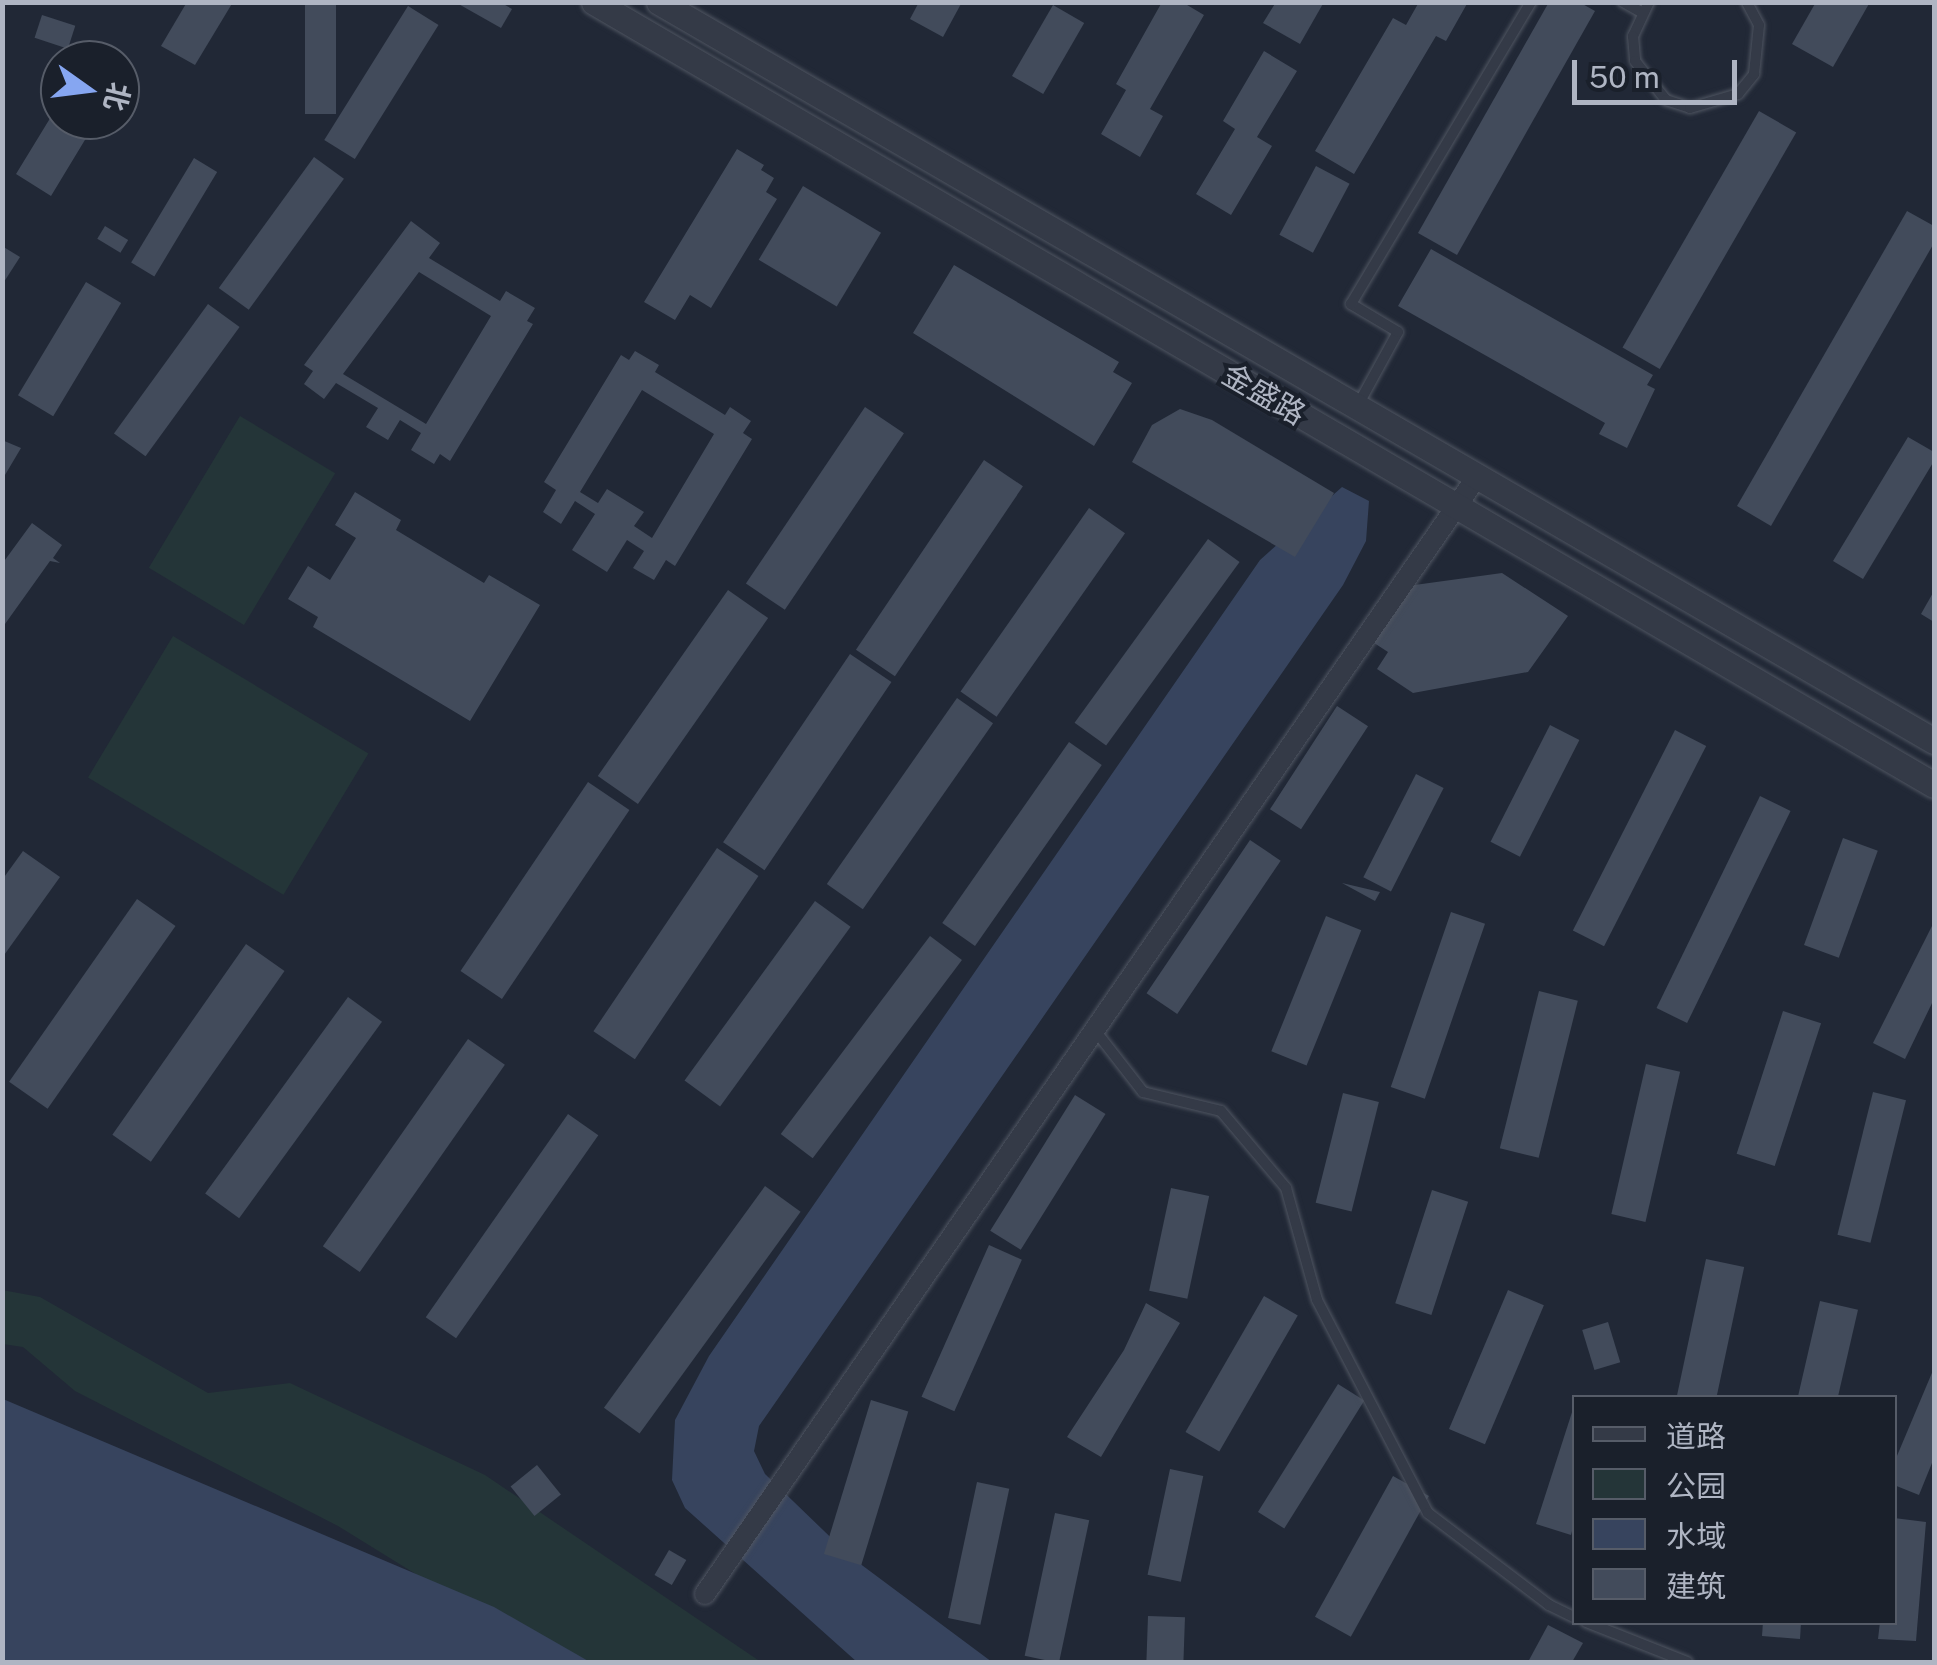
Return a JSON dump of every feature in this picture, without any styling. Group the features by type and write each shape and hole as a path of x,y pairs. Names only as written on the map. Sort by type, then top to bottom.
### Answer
{"street":[{"name":"金盛路","path":"594,2 1934,785"},
{"name":"金盛路","path":"659,2 1934,741"},
{"path":"705,1594 1476,478"}],"lane":[{"path":"1356,408 1398,332 1351,304 1530,2"},
{"path":"1623,2 1645,7 1635,62 1666,100 1690,108 1738,94 1754,74 1759,25 1747,2"},
{"path":"1094,1030 1143,1092 1220,1111 1286,1188 1317,1300 1428,1513 1548,1605 1572,1616"},
{"path":"1594,1625 1687,1662"}],"green space":[{"path":"240,416 335,473 244,625 149,568"},
{"path":"173,636 368,753 283,895 88,777"},
{"path":"2,1290 40,1297 208,1393 290,1383 485,1475 761,1662 558,1662 338,1526 75,1391 23,1347 3,1344"}],"water":[{"path":"1342,487 1369,501 1366,541 1343,585 759,1426 754,1451 765,1474 851,1557 992,1662 857,1662 685,1508 672,1480 675,1420 709,1356 1260,560"},
{"path":"3,1399 494,1607 590,1662 3,1662"}],"building":[{"path":"187,2 233,2 195,65 161,46"},
{"path":"305,2 336,2 336,114 305,114"},
{"path":"455,2 500,2 512,9 501,28"},
{"path":"919,2 962,2 943,37 910,19"},
{"path":"1162,2 1182,2 1204,15 1150,109 1163,116 1140,157 1101,134 1126,90 1116,84"},
{"path":"1276,2 1324,2 1300,44 1263,23"},
{"path":"1419,2 1468,2 1446,41 1436,36 1354,174 1315,151 1393,18 1406,25"},
{"path":"1549,2 1579,2 1595,11 1457,255 1418,233"},
{"path":"1816,2 1870,2 1833,67 1792,44"},
{"path":"1053,5 1084,23 1043,94 1012,76"},
{"path":"408,6 439,25 355,159 324,140"},
{"path":"42,15 75,26 71,40 35,38"},
{"path":"1264,51 1297,71 1257,137 1272,146 1231,215 1196,194 1235,129 1223,121"},
{"path":"1759,111 1796,132 1660,369 1622,347"},
{"path":"40,135 40,140 85,140 51,196 16,174"},
{"path":"737,149 764,165 761,170 774,178 766,192 777,199 711,308 690,295 675,320 644,302"},
{"path":"314,157 344,179 249,310 219,288"},
{"path":"194,158 217,172 154,276 131,263"},
{"path":"1316,166 1350,184 1313,253 1279,235"},
{"path":"803,186 881,233 837,307 759,260"},
{"path":"1907,211 1934,226 1934,243 1771,526 1737,506"},
{"path":"411,221 440,243 429,258 500,301 506,291 535,308 527,321 533,324 450,461 440,454 434,464 411,450 421,433 400,420 388,440 366,427 378,408 336,383 324,399 304,384 313,371 304,365","holes":["419,272 491,316 426,424 343,374"]},
{"path":"105,226 128,240 120,253 97,239"},
{"path":"2,246 20,257 2,285"},
{"path":"1431,249 1653,375 1647,385 1655,389 1627,448 1599,434 1605,423 1398,306"},
{"path":"954,265 1119,362 1113,372 1132,383 1094,446 913,333"},
{"path":"86,282 121,303 53,416 18,395"},
{"path":"208,304 240,327 146,456 114,433"},
{"path":"635,351 659,365 655,372 725,415 730,407 751,421 743,433 752,439 675,566 666,560 654,580 633,568 644,551 627,540 607,572 572,550 595,514 575,501 561,524 543,512 556,490 544,482 621,355 629,360","holes":["642,390 714,434 652,538 634,526 644,512 607,489 598,503 580,492"]},
{"path":"865,407 904,433 785,610 746,584"},
{"path":"1180,409 1212,420 1334,493 1295,557 1132,462 1152,425"},
{"path":"1908,437 1934,452 1934,461 1863,579 1833,561"},
{"path":"2,440 21,448 2,480"},
{"path":"984,460 1023,486 895,676 856,650"},
{"path":"355,492 401,520 396,530 484,583 489,575 540,605 470,721 313,627 318,617 288,599 308,566 330,580 356,538 335,525"},
{"path":"1089,508 1125,533 997,717 961,691"},
{"path":"32,523 62,545 53,558 60,563 50,561 5,624 2,564"},
{"path":"1208,539 1240,562 1106,746 1075,723"},
{"path":"1502,573 1568,616 1528,672 1413,693 1377,669 1388,652 1368,639 1400,587"},
{"path":"728,590 768,618 638,804 598,776"},
{"path":"1934,591 1934,622 1921,614"},
{"path":"850,654 891,682 765,870 723,842"},
{"path":"957,698 993,723 863,909 827,884"},
{"path":"1337,706 1368,726 1301,829 1270,809"},
{"path":"1550,725 1579,740 1520,857 1491,842"},
{"path":"1675,730 1706,746 1604,946 1573,930"},
{"path":"1069,742 1102,765 975,946 942,923"},
{"path":"1416,774 1444,788 1391,891 1363,877"},
{"path":"588,782 629,810 502,999 461,971"},
{"path":"1760,796 1791,811 1687,1023 1657,1008"},
{"path":"1843,838 1878,851 1839,958 1804,945"},
{"path":"1250,840 1281,861 1177,1014 1147,993"},
{"path":"717,848 758,876 635,1059 593,1031"},
{"path":"23,851 60,877 2,958 2,880"},
{"path":"1342,883 1380,892 1375,901"},
{"path":"137,899 176,926 48,1109 9,1082"},
{"path":"815,901 851,927 720,1106 685,1081"},
{"path":"1451,912 1485,924 1425,1099 1391,1087"},
{"path":"1326,916 1361,930 1307,1066 1271,1051"},
{"path":"1934,922 1934,999 1905,1059 1873,1043"},
{"path":"930,936 962,960 813,1158 781,1134"},
{"path":"246,944 285,971 151,1162 112,1135"},
{"path":"1539,991 1578,1001 1539,1158 1500,1148"},
{"path":"348,997 382,1022 239,1218 205,1194"},
{"path":"1783,1011 1821,1023 1775,1166 1737,1154"},
{"path":"468,1039 505,1065 360,1272 323,1246"},
{"path":"1646,1064 1680,1072 1645,1222 1611,1214"},
{"path":"1873,1092 1906,1100 1870,1243 1837,1235"},
{"path":"1343,1093 1379,1102 1352,1212 1316,1203"},
{"path":"1075,1095 1106,1114 1021,1250 990,1231"},
{"path":"568,1114 598,1135 456,1338 426,1317"},
{"path":"765,1186 801,1212 640,1434 604,1408"},
{"path":"1171,1188 1209,1196 1187,1299 1149,1291"},
{"path":"1432,1190 1468,1202 1431,1315 1395,1303"},
{"path":"989,1245 1022,1260 954,1411 921,1397"},
{"path":"1706,1259 1744,1267 1717,1395 1677,1395"},
{"path":"1508,1290 1544,1305 1485,1444 1449,1429"},
{"path":"1264,1296 1298,1316 1219,1451 1186,1432"},
{"path":"1820,1301 1858,1310 1838,1395 1798,1395"},
{"path":"1146,1303 1180,1323 1101,1457 1067,1437 1124,1350"},
{"path":"1608,1322 1620,1362 1594,1370 1582,1330"},
{"path":"1934,1368 1934,1458 1919,1495 1897,1486 1897,1456"},
{"path":"1338,1384 1364,1400 1284,1528 1258,1512"},
{"path":"871,1400 908,1411 861,1565 824,1554"},
{"path":"1572,1412 1571,1535 1536,1524"},
{"path":"537,1465 561,1495 534,1516 511,1486"},
{"path":"1170,1469 1203,1476 1181,1582 1148,1575"},
{"path":"1393,1476 1429,1496 1351,1637 1315,1617"},
{"path":"977,1482 1009,1489 980,1625 948,1618"},
{"path":"1055,1513 1089,1520 1059,1662 1025,1656"},
{"path":"1897,1518 1926,1522 1916,1641 1878,1639 1880,1625 1897,1625"},
{"path":"669,1550 686,1560 672,1585 654,1575"},
{"path":"1148,1616 1185,1617 1183,1662 1146,1662"},
{"path":"1548,1625 1583,1643 1572,1662 1528,1662"},
{"path":"1763,1625 1801,1625 1800,1639 1762,1636"}]}
